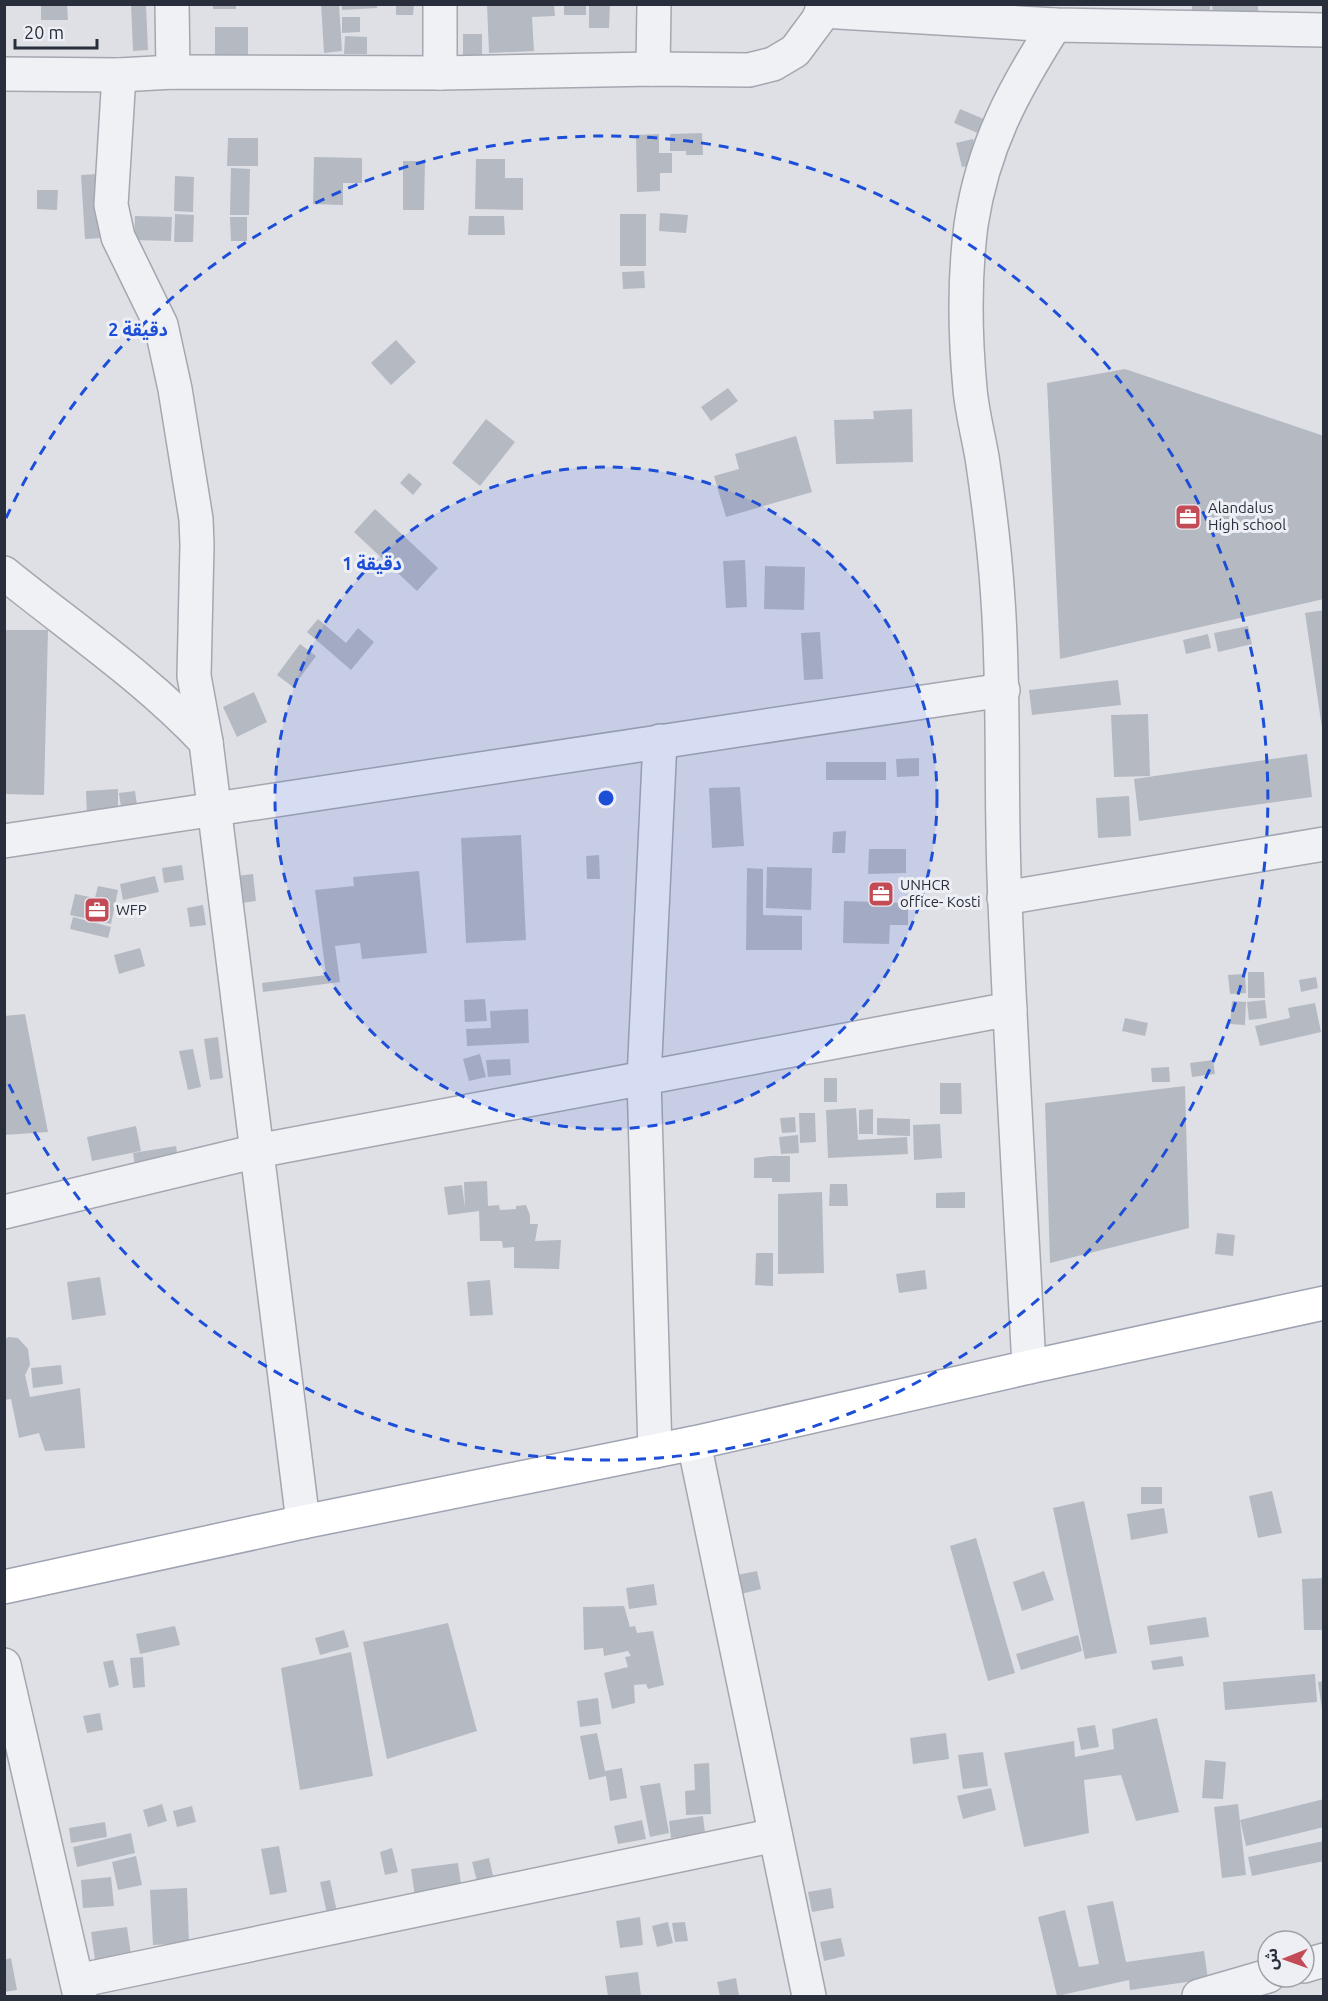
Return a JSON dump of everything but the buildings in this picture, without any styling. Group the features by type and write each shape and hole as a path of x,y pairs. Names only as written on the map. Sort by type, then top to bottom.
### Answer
{"main road":[{"path":"4,1587 303,1522 694,1443 1029,1367 1323,1304"}],"street":[{"path":"172,4 173,72"},
{"path":"440,4 440,73"},
{"path":"653,69 654,4"},
{"path":"4,74 749,70 773,64 795,51 818,20 822,8 1076,18 1323,21"},
{"path":"1029,1367 1004,898 1003,690 998,596 982,457 970,392 966,304 967,264 977,190 1002,116 1022,77 1076,18"},
{"path":"119,75 111,205 118,237 161,325 175,389 196,519 194,676 206,742 303,1522"},
{"path":"4,573 153,690 206,742"},
{"path":"4,841 1003,690"},
{"path":"655,1451 644,1079 660,741"},
{"path":"1004,898 1323,844"},
{"path":"4,1212 258,1151 1010,1009"},
{"path":"694,1443 809,1996"},
{"path":"4,1665 78,1989 775,1835"},
{"path":"1199,1996 1256,1979"}],"place":[{"name":"Alandalus High school","path":"1188,517"},
{"name":"UNHCR office- Kosti","path":"881,894"},
{"name":"WFP","path":"97,910"}]}
